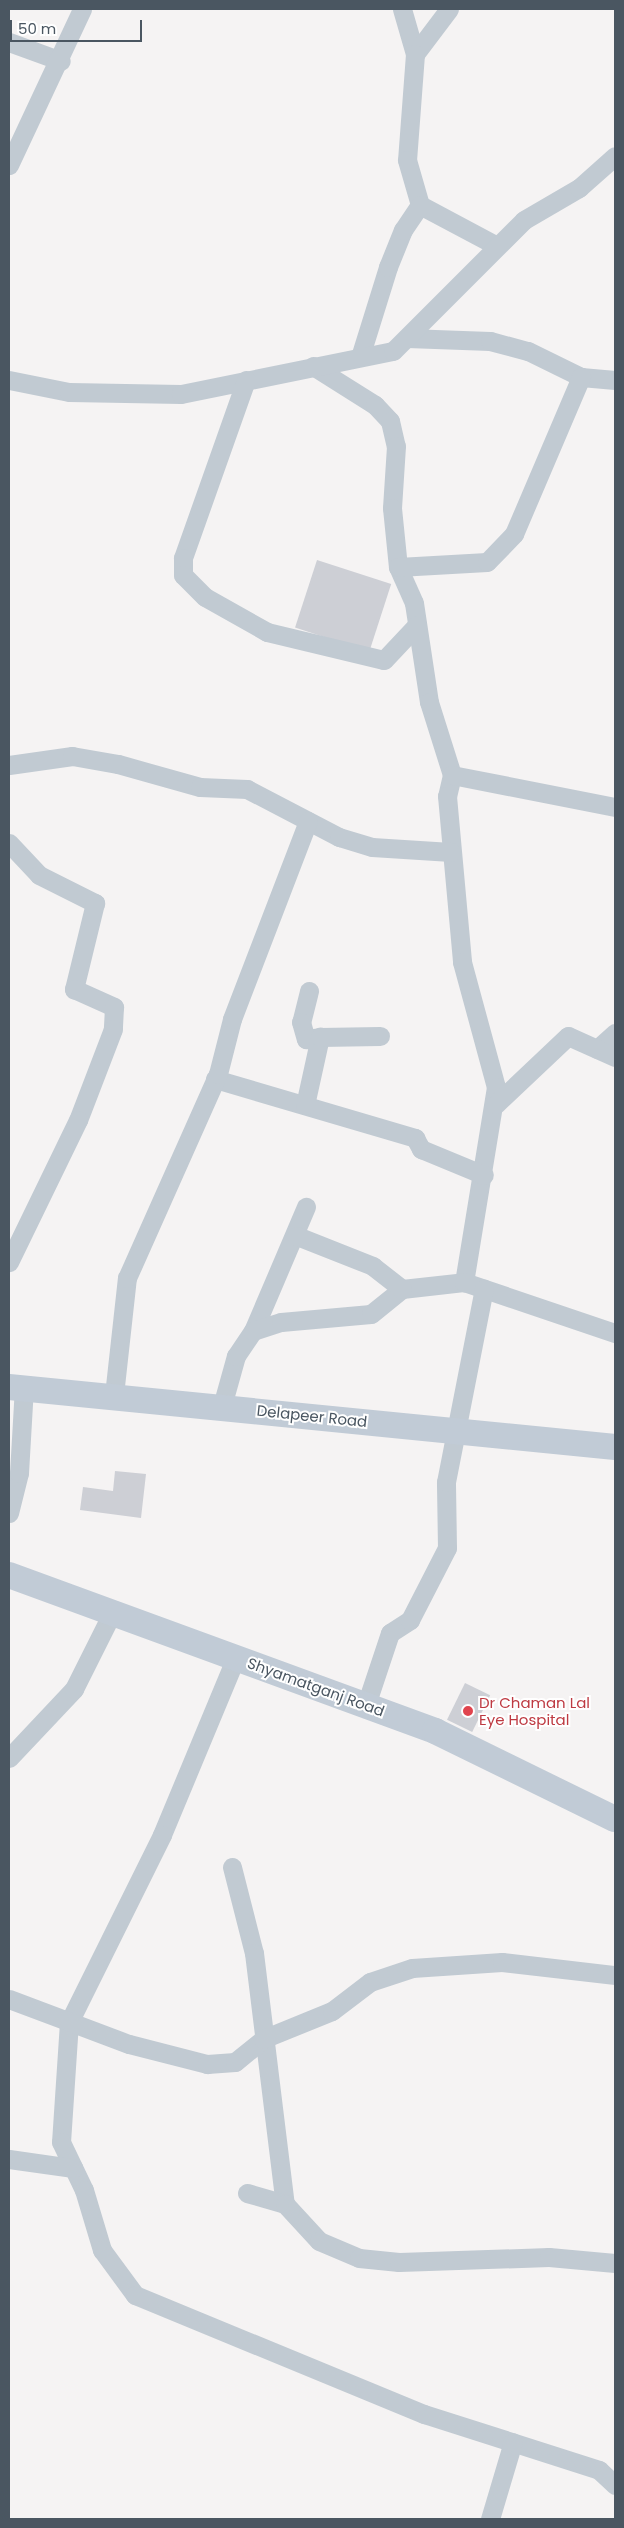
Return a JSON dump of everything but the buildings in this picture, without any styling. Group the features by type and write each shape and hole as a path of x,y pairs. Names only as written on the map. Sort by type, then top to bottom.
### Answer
{"street":[{"path":"9,165 38,94 61,61 82,9"},
{"path":"402,9 415,54 407,160 420,205 497,246"},
{"path":"415,54 449,9"},
{"path":"9,42 61,61"},
{"path":"9,380 69,392 181,394 393,351 524,220 579,188 615,156"},
{"path":"360,357 388,267 403,230 420,205"},
{"path":"407,338 490,341 528,351 581,378 615,380"},
{"path":"313,366 375,404 390,421 396,446 392,508 398,566 414,603 429,702 452,775 447,796 462,962 496,1086 496,1104 464,1282"},
{"path":"398,566 487,562 514,534 581,378"},
{"path":"246,380 183,558 183,575 205,597 267,632 384,660 417,625"},
{"path":"9,765 72,756 118,764 200,787 247,789 308,821 372,847 451,852"},
{"path":"452,775 615,807"},
{"path":"114,1394 127,1278 215,1080 232,1019 308,821"},
{"path":"9,843 39,875 95,903 74,989 114,1007 113,1029 78,1120 9,1262"},
{"path":"309,991 301,1022 306,1038 380,1036"},
{"path":"597,1049 615,1032"},
{"path":"496,1104 568,1036 615,1058"},
{"path":"305,1105 320,1037"},
{"path":"215,1080 415,1138 421,1149 484,1176"},
{"path":"222,1406 236,1356 253,1331 297,1236 306,1207"},
{"path":"297,1236 373,1266 402,1289"},
{"path":"253,1331 280,1322 371,1314 402,1289 464,1282 615,1333"},
{"path":"366,1705 390,1633 410,1620 447,1548 446,1482 484,1288"},
{"path":"9,1513 19,1474 16,1387"},
{"name":"Delapeer Road","path":"16,1387 114,1394 455,1431 615,1446"},
{"name":"Shyamatganj Road","path":"9,1575 435,1731 615,1819"},
{"path":"9,1758 74,1689 112,1613"},
{"path":"236,1657 162,1835 69,2022 61,2142 73,2168 102,2250 135,2295 424,2414 599,2470 615,2485"},
{"path":"232,1868 254,1954 263,2039 285,2204"},
{"path":"9,1999 129,2044 207,2064 235,2062 263,2039 332,2012 370,1982 412,1968 502,1962 615,1975"},
{"path":"9,2159 73,2168"},
{"path":"247,2193 285,2204 319,2241 359,2258 399,2262 549,2257 615,2263"},
{"path":"490,2519 513,2442"}],"place":[{"name":"Dr Chaman Lal Eye Hospital","path":"468,1711"}]}
